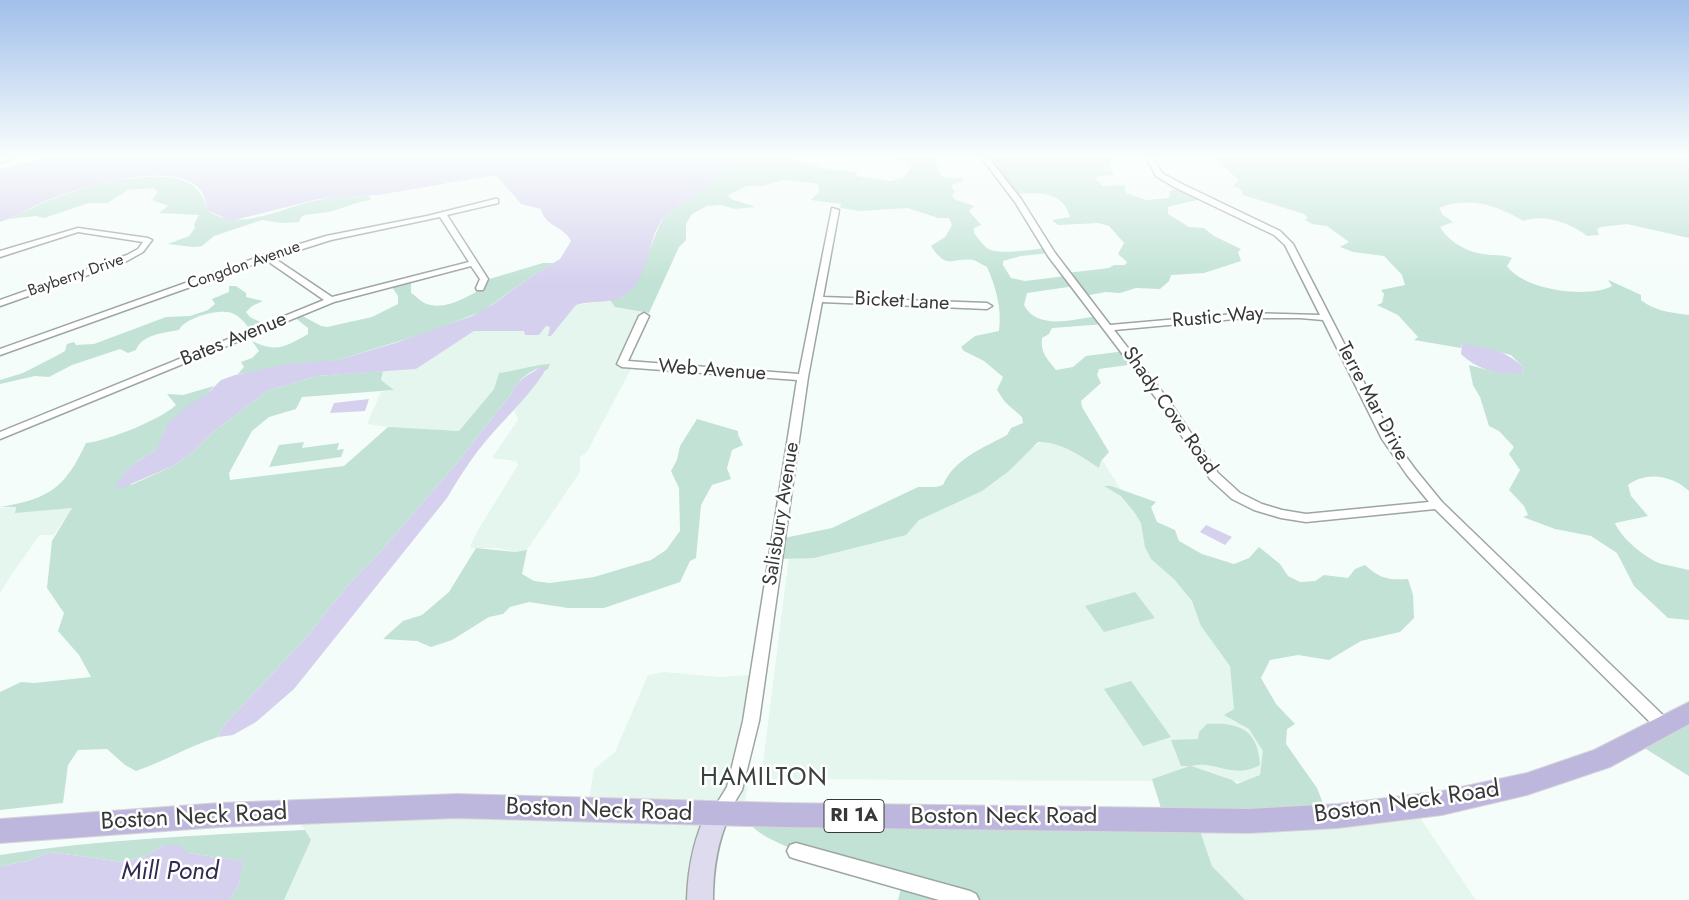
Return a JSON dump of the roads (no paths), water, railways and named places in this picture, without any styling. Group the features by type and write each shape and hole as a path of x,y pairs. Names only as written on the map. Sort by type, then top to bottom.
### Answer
{"main road":[{"name":"Boston Neck Road","path":"0,831 220,815 457,806 718,814 1249,820 1338,816 1442,803 1527,784 1600,759 1689,712"}],"street":[{"name":"Shady Cove Road","path":"1016,199 1051,254 1110,328 1166,404 1214,476 1236,496 1258,507 1306,518 1379,512 1438,504"},
{"name":"Terre Mar Drive","path":"1205,199 1255,222 1283,239 1299,260 1388,439 1411,472 1438,504 1663,725"},
{"name":"Congdon Avenue","path":"0,352 267,256 329,238 495,201"},
{"name":"Salisbury Avenue","path":"718,814 734,790 751,721 803,377 816,299 835,210"},
{"path":"442,214 484,279 480,288"},
{"name":"Bayberry Drive","path":"0,254 78,230 132,236 148,240 146,246 122,260 0,303"},
{"path":"267,256 331,300"},
{"name":"Bates Avenue","path":"0,436 331,300 473,263"},
{"name":"Bicket Lane","path":"816,299 987,306"},
{"name":"Rustic Way","path":"1110,328 1252,315 1279,314 1327,318"},
{"name":"Web Avenue","path":"644,316 622,364 803,377"},
{"path":"700,900 702,860 710,828 718,814"},
{"path":"796,851 970,900"}],"water":[{"path":"0,199 51,199 40,203 0,222"},
{"path":"204,199 319,199 231,221 207,210"},
{"path":"517,199 688,199 664,217 658,226 643,271 638,282 631,290 617,299 576,305 551,336 548,336 550,327 546,326 539,335 525,335 524,331 474,331 416,369 316,376 267,391 212,433 193,452 173,466 119,489 116,484 132,465 157,449 168,423 186,407 208,393 221,380 235,375 287,364 338,360 395,343 472,316 492,305 532,276 560,259 571,241 568,236 547,220 541,209 521,204"},
{"path":"1462,344 1503,353 1524,368 1522,374 1505,374 1481,368 1461,354"},
{"path":"542,367 547,367 537,383 479,450 447,498 294,689 256,722 233,735 218,737 225,724 305,639 348,585 382,550 461,458 516,385 532,372"},
{"path":"369,399 365,411 330,413 334,403"},
{"path":"1206,525 1232,537 1225,545 1200,532"},
{"name":"Mill Pond","path":"164,845 178,845 188,853 243,861 239,884 229,900 0,900 0,866 28,861 50,852 122,862 146,856"}],"district":[{"name":"HAMILTON","path":"764,779"}]}
